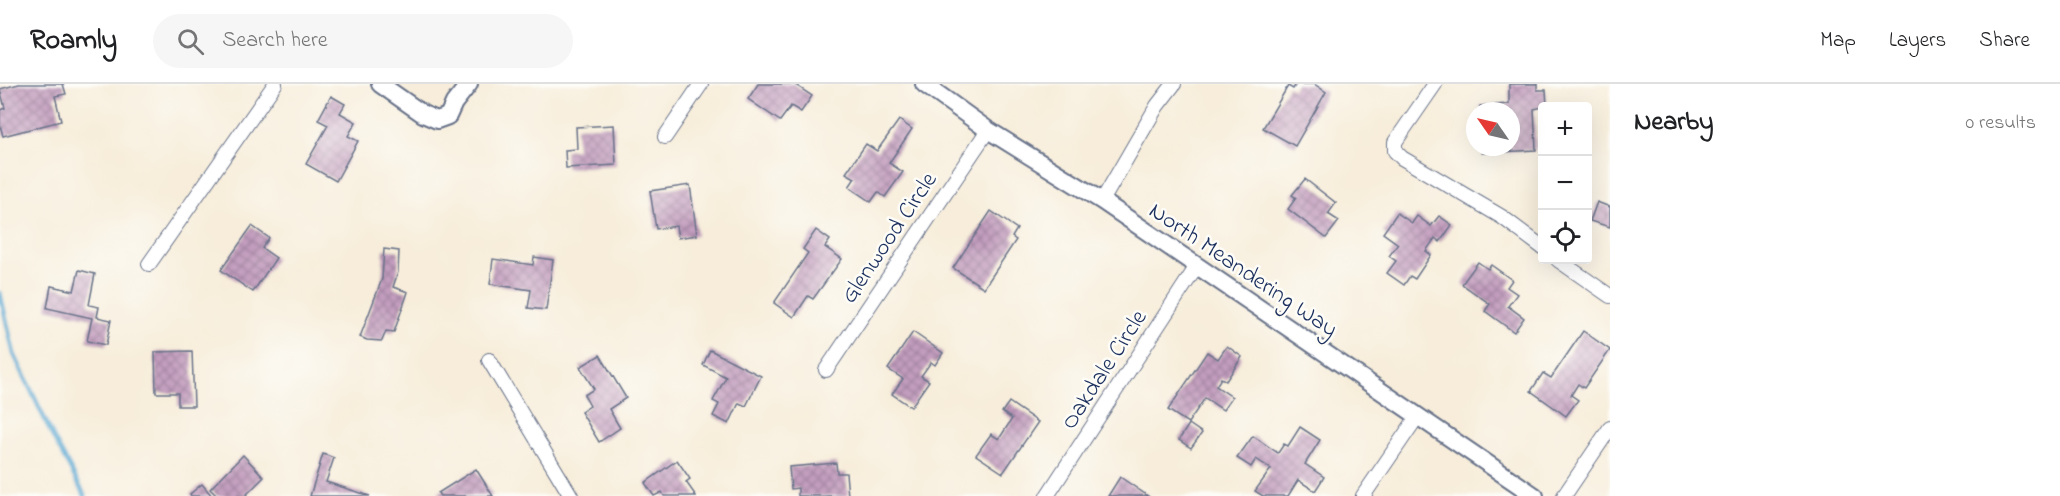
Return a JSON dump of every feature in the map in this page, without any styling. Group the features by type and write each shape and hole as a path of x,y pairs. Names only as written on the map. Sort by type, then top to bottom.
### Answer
{"street":[{"path":"149,264 275,84"},
{"path":"380,84 423,114 437,120 448,116 454,103 469,84"},
{"path":"665,137 701,84"},
{"name":"North Meandering Way","path":"924,84 988,130 1102,201 1535,496"},
{"path":"1102,201 1157,106 1174,84"},
{"path":"1435,84 1395,142 1395,151 1402,158 1502,217 1538,244"},
{"name":"Glenwood Circle","path":"826,370 988,130"},
{"path":"1564,264 1610,296"},
{"name":"Oakdale Circle","path":"1047,496 1197,266"},
{"path":"489,360 570,496"},
{"path":"1364,496 1417,417"},
{"path":"1564,496 1610,428"}],"building":[{"path":"19,84 63,84 66,94 55,96 61,121 3,136 0,110 5,108 0,89"},
{"path":"758,84 794,84 812,96 801,112 791,106 780,121 748,99"},
{"path":"1296,84 1314,84 1326,92 1295,146 1263,128 1288,86 1293,89"},
{"path":"1509,84 1537,84 1537,90 1546,90 1547,102 1538,102 1538,108 1534,109 1536,150 1520,151 1520,102 1509,102"},
{"path":"331,96 345,104 340,113 356,122 348,136 358,141 336,181 306,164 328,125 318,120"},
{"path":"899,120 912,129 889,163 903,172 885,197 878,192 871,202 849,187 855,178 846,173 866,144 877,151"},
{"path":"614,125 616,165 566,168 565,150 577,149 576,127"},
{"path":"1305,179 1336,203 1328,214 1339,221 1326,238 1288,209 1296,198 1292,195"},
{"path":"690,185 697,235 678,238 676,226 656,229 650,191"},
{"path":"1597,202 1610,207 1610,227 1592,222"},
{"path":"991,211 1017,229 1012,237 1016,240 984,288 953,268"},
{"path":"1397,213 1412,223 1417,216 1431,226 1439,216 1452,225 1440,242 1435,238 1426,251 1431,255 1415,279 1410,276 1404,285 1387,273 1396,261 1389,256 1398,244 1383,233"},
{"path":"252,226 269,238 262,248 276,258 253,292 221,270"},
{"path":"816,230 830,240 825,247 842,259 813,299 808,296 794,317 774,303 808,253 803,249"},
{"path":"384,249 399,251 398,272 393,287 408,292 394,332 386,331 382,341 367,340 360,337 382,279"},
{"path":"534,257 553,260 546,310 528,308 531,290 490,284 493,259 533,265"},
{"path":"1478,262 1488,269 1491,265 1512,280 1507,287 1517,294 1508,306 1524,318 1514,332 1485,311 1490,304 1462,284"},
{"path":"79,270 95,274 89,305 99,307 97,317 111,320 106,345 87,341 92,318 47,308 51,286 74,291"},
{"path":"1583,331 1610,350 1584,388 1578,384 1571,395 1578,400 1566,416 1531,391 1543,373 1551,378"},
{"path":"913,332 943,353 935,365 931,362 921,376 929,381 911,407 892,394 903,379 888,369"},
{"path":"1227,346 1242,357 1226,381 1221,378 1216,386 1232,397 1223,410 1205,398 1188,423 1168,410 1207,352 1218,359"},
{"path":"710,350 761,376 746,406 739,403 729,424 713,416 719,404 713,401 726,377 703,365"},
{"path":"192,351 194,406 178,406 178,393 156,393 155,352"},
{"path":"600,355 626,398 609,409 620,428 599,442 581,412 590,406 584,395 594,389 580,367"},
{"path":"1009,402 1038,422 1003,473 976,455 991,434 999,439 1012,419 1002,412"},
{"path":"1189,424 1202,433 1191,448 1179,440"},
{"path":"1300,427 1320,440 1305,464 1324,477 1315,491 1298,480 1288,496 1263,496 1255,491 1271,469 1256,459 1251,467 1237,458 1253,436 1278,453 1284,444 1288,446"},
{"path":"323,454 334,458 326,482 370,496 310,496"},
{"path":"243,455 264,477 245,496 217,496 210,489"},
{"path":"677,460 690,479 686,482 696,496 664,496 662,492 654,496 645,483"},
{"path":"836,463 837,473 846,473 848,496 798,496 798,488 791,489 789,467"},
{"path":"476,469 493,496 440,496 438,493"},
{"path":"1120,477 1148,496 1108,496"},
{"path":"202,484 212,496 191,496 190,494"}],"waterway":[{"path":"0,293 14,354 54,439 85,496"}]}
